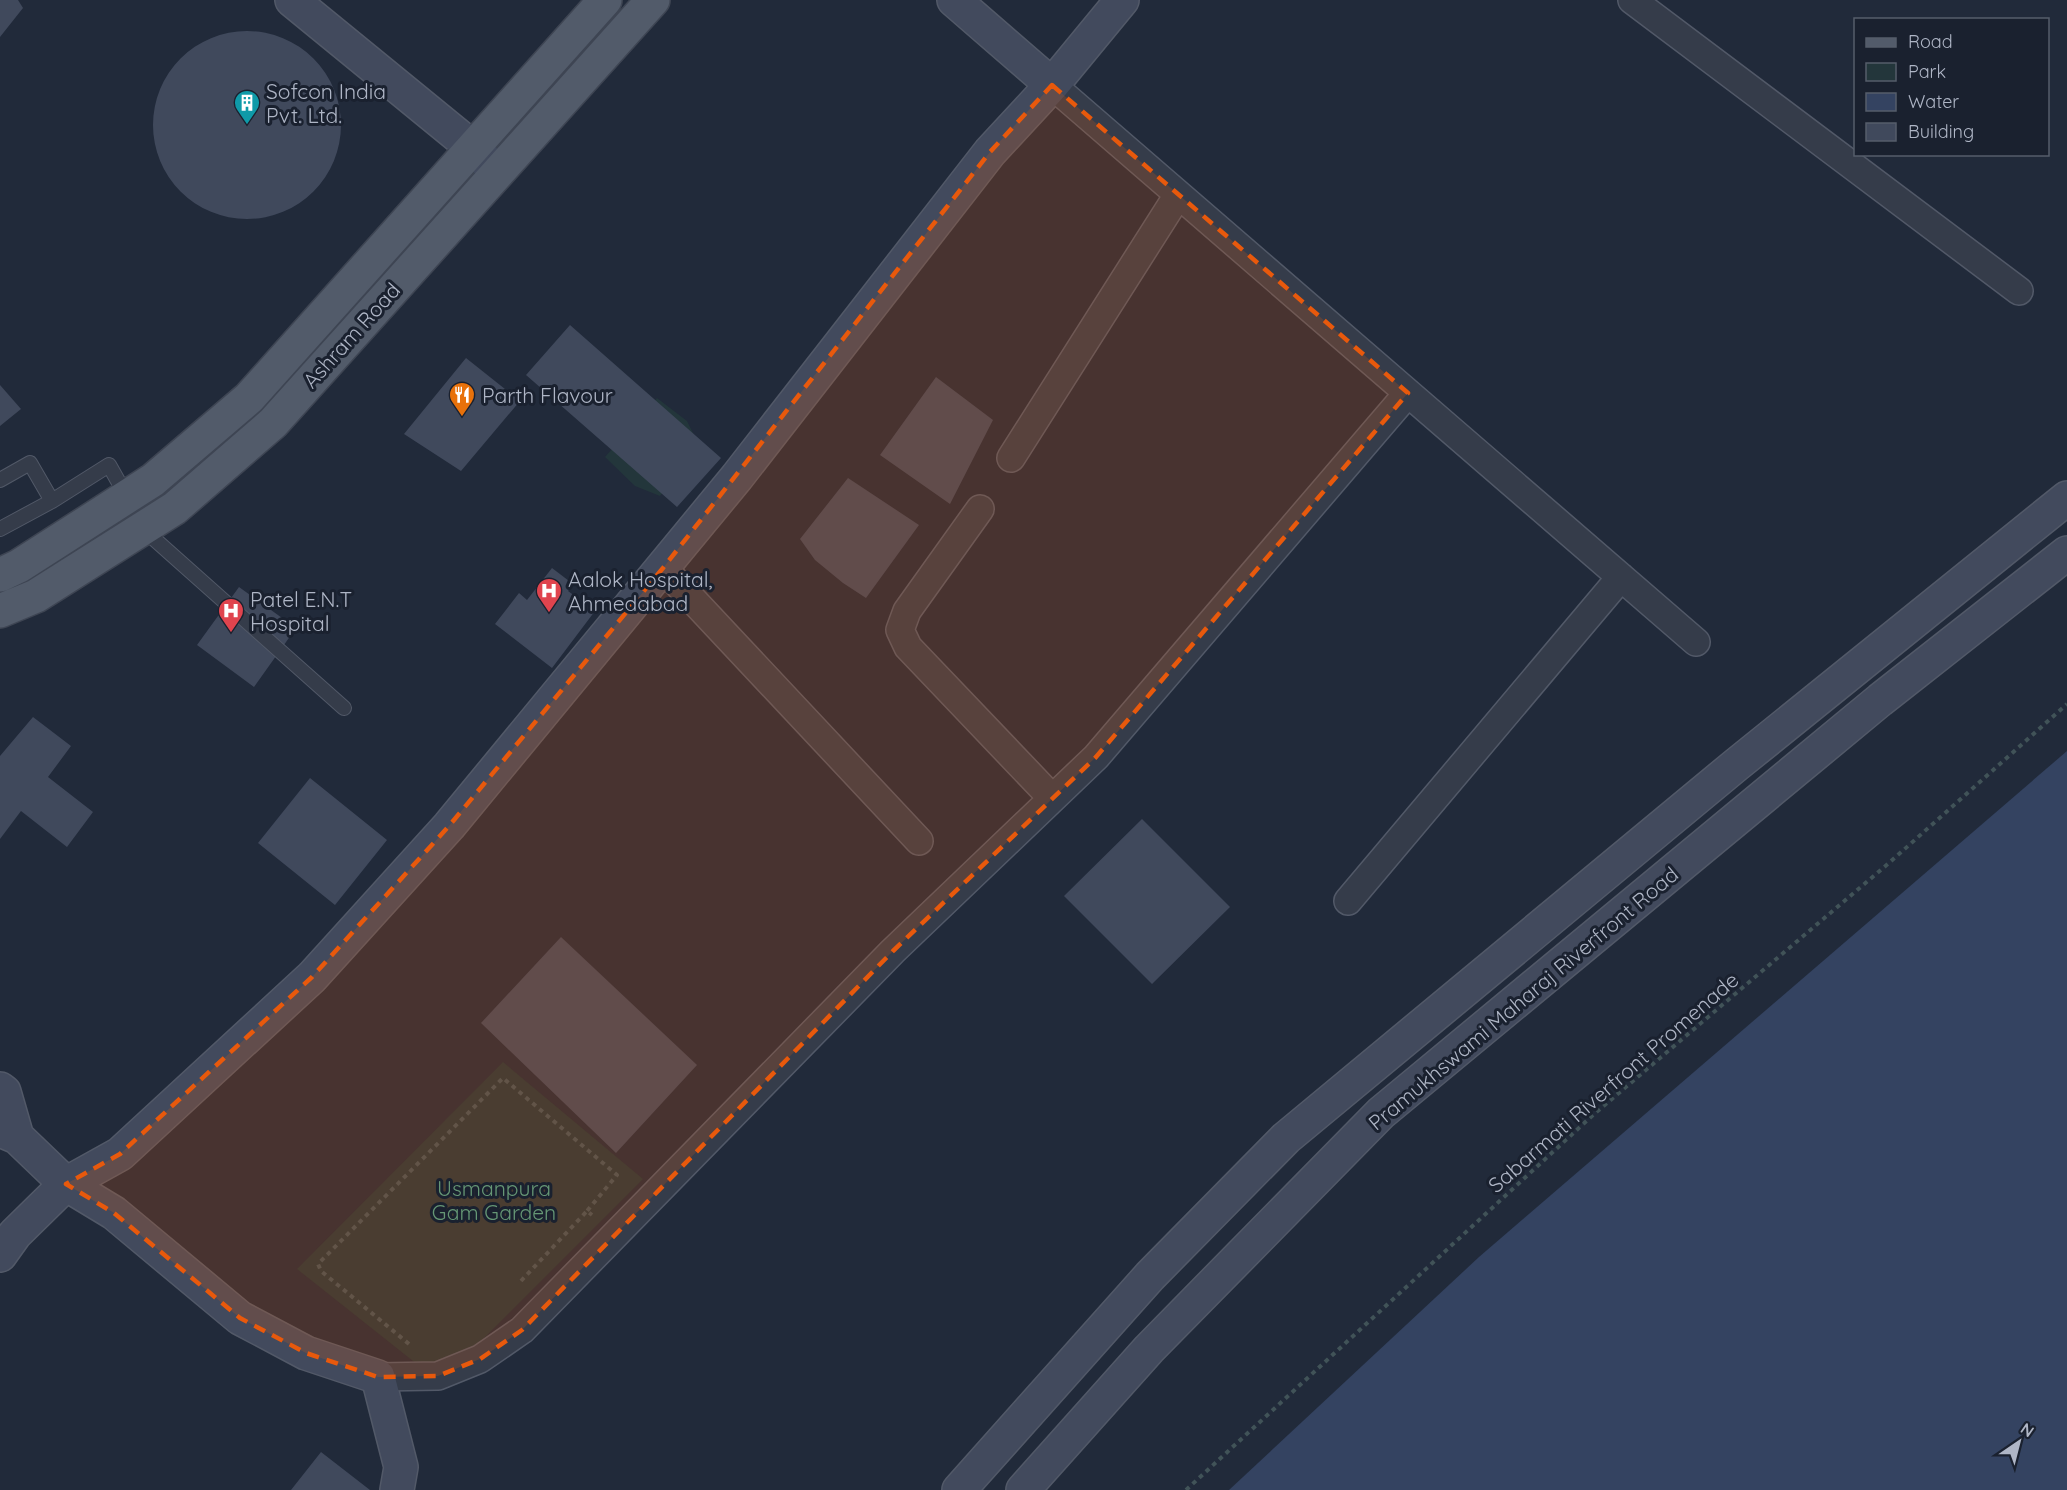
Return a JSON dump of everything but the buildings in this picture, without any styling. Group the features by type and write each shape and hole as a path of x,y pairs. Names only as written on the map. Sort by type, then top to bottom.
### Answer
{"main road":[{"name":"Ashram Road","path":"0,575 19,566 153,480 249,398 605,0"},
{"name":"Ashram Road","path":"0,610 36,596 175,508 273,423 653,0"}],"street":[{"path":"292,0 473,148 498,172"},
{"path":"954,0 1696,642"},
{"path":"0,1255 15,1234 66,1184 120,1154 312,977 449,826 744,468 990,152 1052,85 1122,0"},
{"path":"1632,0 2019,291"},
{"path":"1011,458 1178,195"},
{"path":"0,1089 4,1092 9,1134 66,1184 114,1213 240,1318 306,1353 378,1377 438,1376 480,1359 522,1330 893,951 1096,757 1408,393"},
{"path":"959,1490 1150,1276 1286,1138 1727,772 2067,498"},
{"path":"980,509 907,611 900,630 908,647 1053,798"},
{"name":"Pramukhswami Maharaj Riverfront Road","path":"1023,1490 1149,1349 1382,1113 1871,707 2067,553"},
{"path":"663,568 919,841"},
{"path":"1348,901 1621,577"},
{"path":"378,1377 401,1467 397,1490"}],"lane":[{"path":"0,480 30,463 52,501"},
{"path":"0,529 52,501 109,465 127,497"},
{"path":"143,529 344,708"}],"path":[{"name":"Sabarmati Riverfront Promenade","path":"1186,1490 1593,1114 1889,863 2067,704"},
{"path":"417,1351 321,1271 318,1264 503,1078 617,1175 587,1211 516,1287"},
{"path":"587,1211 615,1236"}],"highlighted area":[{"path":"1052,85 1408,393 1096,757 893,951 522,1330 480,1359 438,1376 378,1377 306,1353 240,1318 114,1213 66,1184 120,1154 312,977 449,826 663,568 990,152"}],"green space":[{"path":"657,398 687,421 699,445 660,496 635,486 605,457"},
{"name":"Usmanpura Gam Garden","path":"503,1062 643,1179 470,1352 435,1370 418,1365 297,1269"}],"water":[{"path":"2067,751 2067,1490 1229,1490 1479,1257"}],"place":[{"name":"Sofcon India Pvt. Ltd.","path":"247,126"},
{"name":"Parth Flavour","path":"462,418"},
{"name":"Aalok Hospital, Ahmedabad","path":"549,614"},
{"name":"Patel E.N.T Hospital","path":"231,634"}]}
